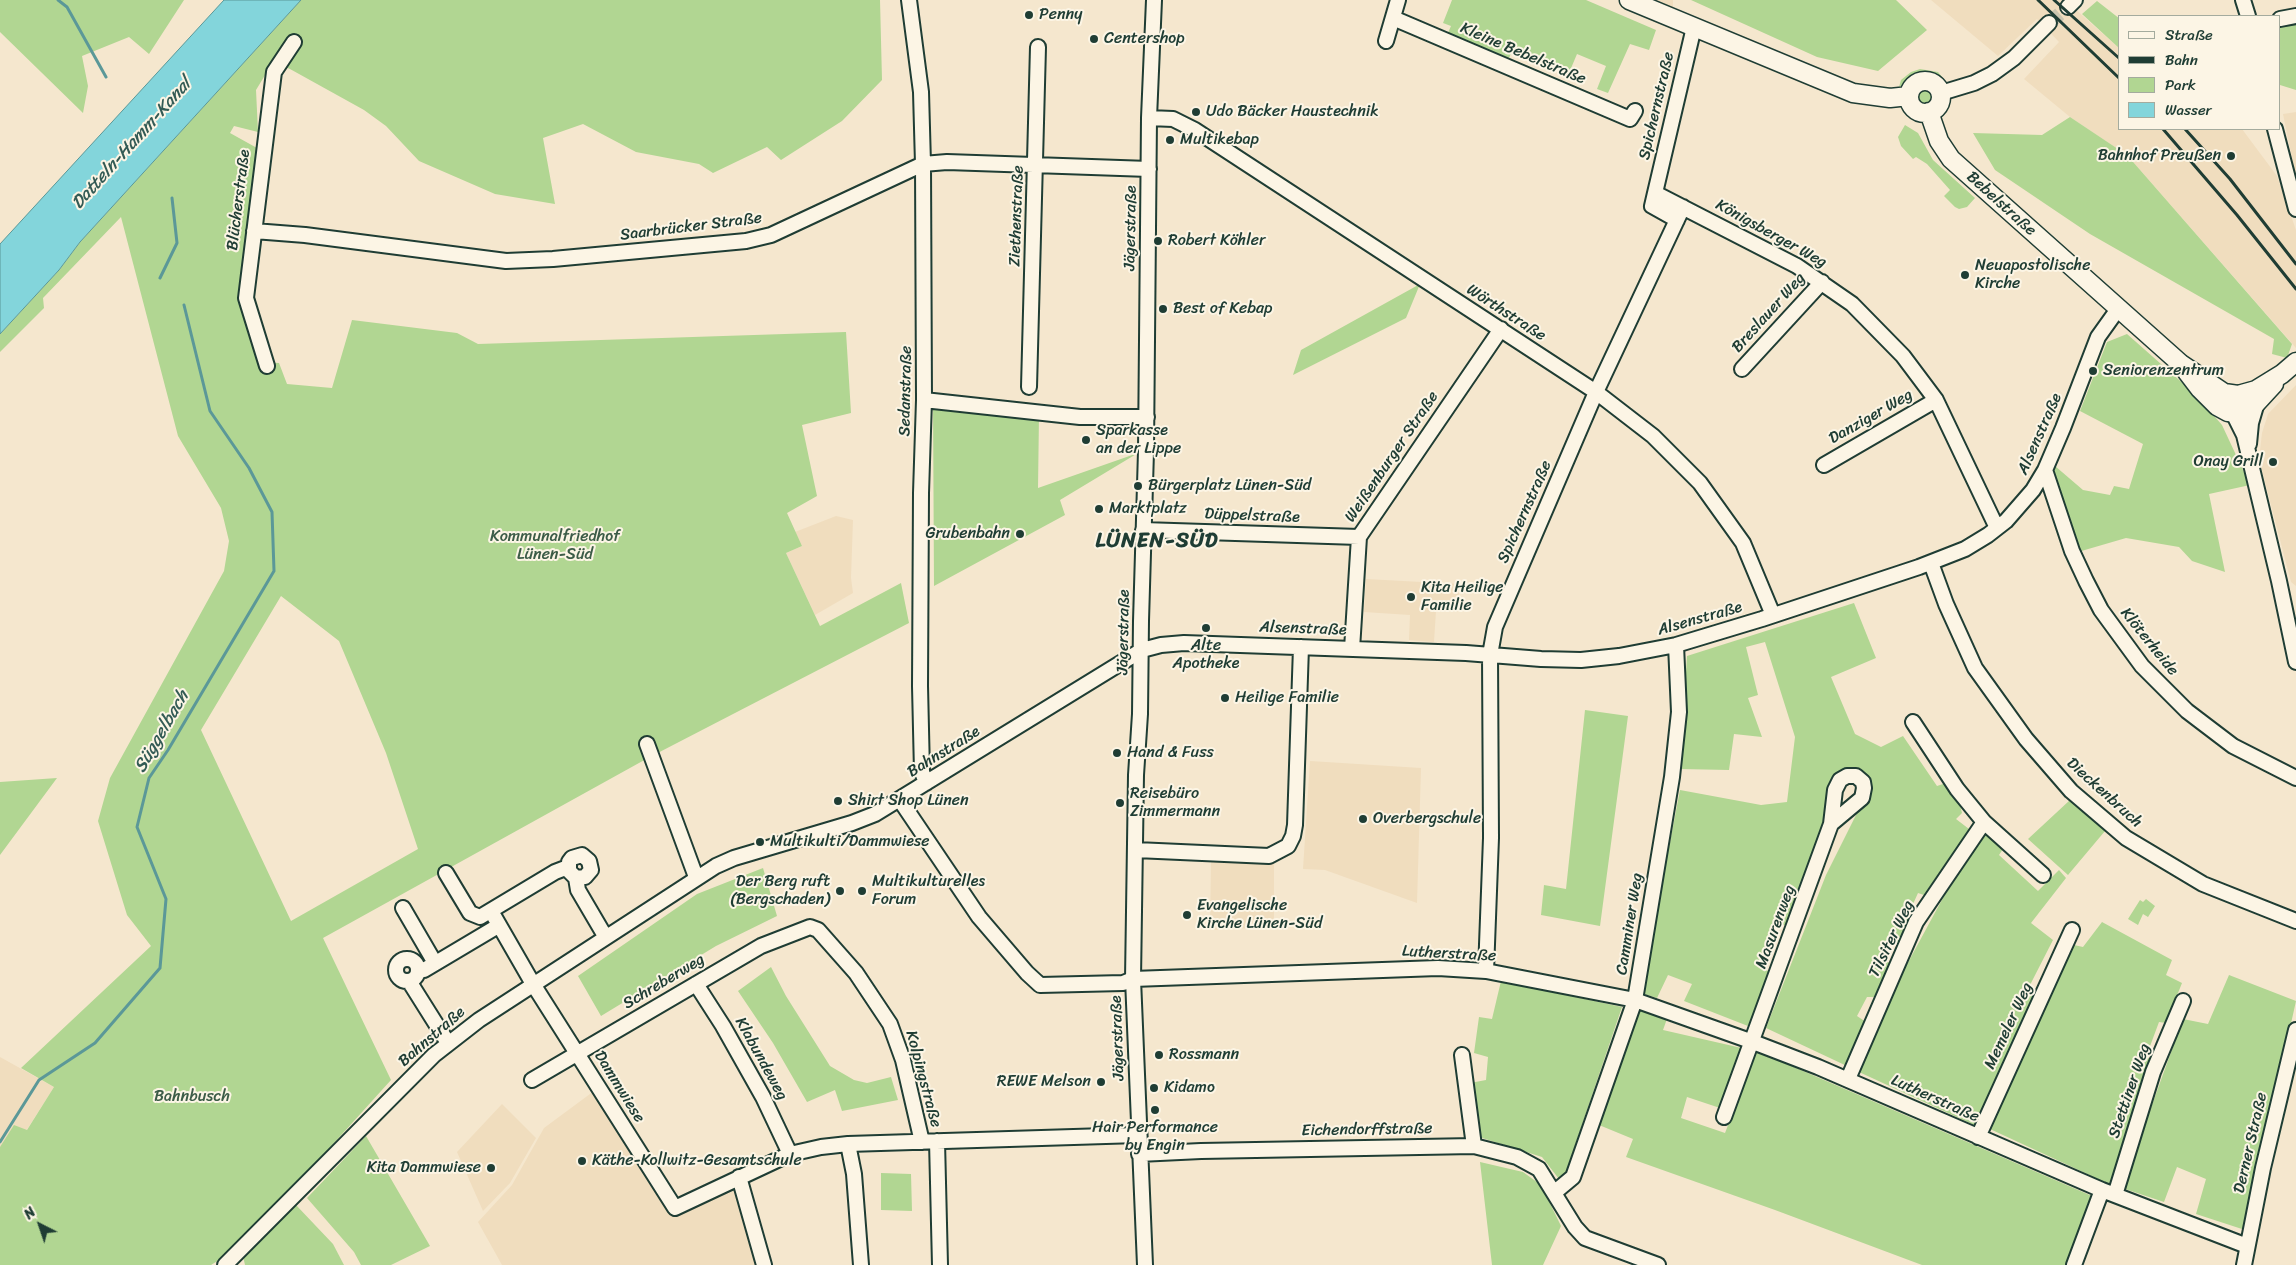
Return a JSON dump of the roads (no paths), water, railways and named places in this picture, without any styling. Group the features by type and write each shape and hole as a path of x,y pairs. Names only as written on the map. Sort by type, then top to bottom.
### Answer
{"main road":[{"path":"1629,0 1853,94 1890,98 1909,96"},
{"path":"1921,81 1936,85 1941,93 1937,107 1929,112 1915,109 1909,96 1912,87 1921,81"},
{"name":"Bebelstraße","path":"1929,112 1939,141 1951,159 2180,364 2218,389"},
{"path":"2218,389 2228,415 2256,398 2296,362"},
{"name":"Bebelstraße","path":"2180,364 2200,389 2228,415"},
{"path":"2218,389 2230,395 2256,398"}],"street":[{"name":"Sedanstraße","path":"909,0 921,92 923,164 924,400 921,493 920,686 922,772 926,783"},
{"name":"Jägerstraße","path":"1145,1265 1145,1226 1138,1136 1133,978 1136,784 1142,650 1143,530 1147,418 1149,118 1154,0"},
{"path":"1386,41 1398,0"},
{"path":"2243,0 2248,15"},
{"path":"2281,19 2296,16"},
{"name":"Kleine Bebelstraße","path":"1393,18 1630,119 1635,111"},
{"path":"1941,93 1992,74 2014,58 2049,23"},
{"name":"Spichernstraße","path":"1655,193 1694,26"},
{"name":"Blücherstraße","path":"267,366 246,298 274,72 294,42"},
{"name":"Ziethenstraße","path":"1029,387 1038,47"},
{"name":"Wörthstraße","path":"1149,118 1173,120 1195,130 1596,392 1653,436 1700,483 1743,543 1773,615"},
{"path":"2275,130 2296,209"},
{"name":"Saarbrücker Straße","path":"254,230 506,261 601,256 746,240 771,235 923,164 947,162 1149,169"},
{"name":"Königsberger Weg","path":"1655,193 1652,206 1680,214 1789,261 1852,304 1878,329 1903,356 1936,400 1946,417 1997,528"},
{"name":"Spichernstraße","path":"1486,971 1491,838 1490,655 1495,627 1502,606 1596,392 1680,214"},
{"name":"Breslauer Weg","path":"1742,369 1822,282"},
{"name":"Alsenstraße","path":"1142,650 1161,645 1184,643 1490,655 1542,659 1599,659 1676,645 1931,563 1965,549 1997,528 2024,502 2045,470 2064,428 2098,337 2118,309"},
{"name":"Weißenburger Straße","path":"1352,649 1359,537 1501,329"},
{"path":"2248,454 2256,398"},
{"path":"924,400 1080,417 1147,418"},
{"name":"Danziger Weg","path":"1824,464 1936,400"},
{"path":"2228,415 2244,435 2280,581 2296,662"},
{"name":"Klöterheide","path":"2045,470 2072,552 2086,581 2101,610 2142,666 2187,712 2233,746 2296,778"},
{"name":"Düppelstraße","path":"1143,530 1359,537"},
{"name":"Dieckenbruch","path":"1931,563 1946,604 1975,668 2026,740 2071,791 2126,838 2203,884 2296,921"},
{"name":"Camminer Weg","path":"1556,1192 1573,1177 1635,1000 1672,777 1679,712 1676,645"},
{"path":"1136,850 1268,856 1288,846 1293,836 1296,818 1301,647"},
{"name":"Bahnstraße","path":"225,1265 448,1043 533,984 696,877 734,858 866,819 900,800 1142,650"},
{"path":"1913,722 1957,789 1984,822 2043,875"},
{"path":"647,744 696,877"},
{"name":"Lutherstraße","path":"900,800 980,917 1027,973 1040,985 1123,983 1133,978 1438,968 1486,971 1635,1000 1753,1042 1848,1079 2108,1192 2247,1246"},
{"name":"Tilsiter Weg","path":"1848,1079 1916,922 1984,822"},
{"name":"Masurenweg","path":"1753,1042 1831,824"},
{"path":"446,873 470,913 480,916 555,872 572,872 578,890 605,936"},
{"path":"404,908 435,963"},
{"name":"Dammwiese","path":"491,911 533,984 675,1208 739,1177"},
{"path":"448,1043 414,975 498,926"},
{"name":"Schreberweg","path":"532,1080 761,946 810,927 818,930"},
{"name":"Kolpingstraße","path":"818,930 856,973 890,1024 903,1060 914,1100 922,1142"},
{"name":"Memeler Weg","path":"1978,1137 2072,930"},
{"name":"Klabundeweg","path":"696,984 723,1026 763,1097 790,1154"},
{"name":"Stettiner Weg","path":"2108,1192 2153,1072 2183,1001"},
{"name":"Derner Straße","path":"2244,1265 2263,1168 2296,1030"},
{"path":"1724,1117 1753,1042"},
{"path":"1462,1055 1474,1146"},
{"path":"764,1265 739,1177 790,1154 821,1147 848,1144 1138,1136"},
{"path":"937,1142 940,1265"},
{"path":"848,1144 854,1174 861,1265"},
{"name":"Eichendorffstraße","path":"1139,1154 1202,1150 1474,1146 1529,1162 1539,1168 1556,1192 1575,1227 1585,1238 1658,1265"},
{"path":"2074,1265 2108,1192"}],"water":[{"name":"Datteln-Hamm-Kanal","path":"224,0 301,0 80,242 59,270 0,334 0,244"}],"waterway":[{"name":"Süggelbach","path":"58,0 67,7 106,77"},
{"name":"Süggelbach","path":"160,278 177,243 172,198"},
{"name":"Süggelbach","path":"0,1142 39,1080 95,1043 160,968 166,899 137,827 149,778 168,750 274,571 272,512 249,468 210,411 184,305"}],"tunnel":[{"path":"2049,23 2068,7"}],"railway":[{"path":"2038,0 2118,77"},
{"path":"2054,0 2118,57"},
{"path":"2164,130 2237,215 2296,289"},
{"path":"2186,130 2230,179 2296,264"}],"place":[{"name":"Penny","path":"1029,15"},
{"name":"Centershop","path":"1094,39"},
{"name":"Udo Bäcker Haustechnik","path":"1196,112"},
{"name":"Multikebap","path":"1170,140"},
{"name":"Bahnhof Preußen","path":"2231,156"},
{"name":"Robert Köhler","path":"1158,241"},
{"name":"Neuapostolische Kirche","path":"1965,275"},
{"name":"Best of Kebap","path":"1163,309"},
{"name":"Seniorenzentrum","path":"2093,371"},
{"name":"Sparkasse an der Lippe","path":"1086,440"},
{"name":"Onay Grill","path":"2273,462"},
{"name":"Bürgerplatz Lünen-Süd","path":"1138,486"},
{"name":"Marktplatz","path":"1099,509"},
{"name":"Grubenbahn","path":"1020,534"},
{"name":"Kita Heilige Familie","path":"1411,597"},
{"name":"Alte Apotheke","path":"1206,628"},
{"name":"Heilige Familie","path":"1225,698"},
{"name":"Hand & Fuss","path":"1117,753"},
{"name":"Shirt Shop Lünen","path":"838,801"},
{"name":"Reisebüro Zimmermann","path":"1120,803"},
{"name":"Overbergschule","path":"1363,819"},
{"name":"Multikulti/Dammwiese","path":"760,842"},
{"name":"Der Berg ruft (Bergschaden)","path":"840,891"},
{"name":"Multikulturelles Forum","path":"862,891"},
{"name":"Evangelische Kirche Lünen-Süd","path":"1187,915"},
{"name":"Rossmann","path":"1159,1055"},
{"name":"REWE Melson","path":"1101,1082"},
{"name":"Kidamo","path":"1154,1088"},
{"name":"Hair Performance by Engin","path":"1155,1110"},
{"name":"Käthe-Kollwitz-Gesamtschule","path":"582,1161"},
{"name":"Kita Dammwiese","path":"491,1168"}],"district":[{"name":"LÜNEN-SÜD","path":"1157,542"}],"park label":[{"name":"Kommunalfriedhof Lünen-Süd","path":"555,546"},
{"name":"Bahnbusch","path":"192,1097"}]}
